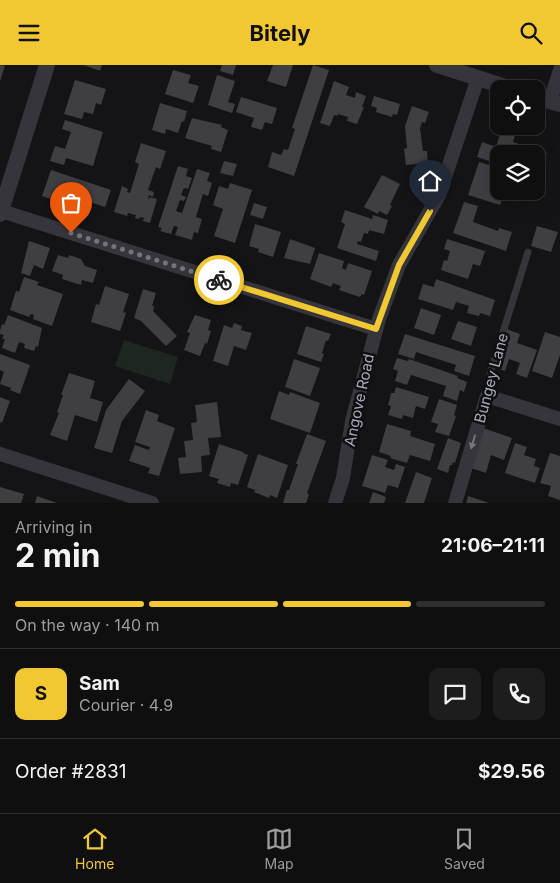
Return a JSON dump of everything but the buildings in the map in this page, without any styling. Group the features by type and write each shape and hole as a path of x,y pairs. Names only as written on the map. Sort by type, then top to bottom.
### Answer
{"street":[{"path":"47,65 0,212 376,329"},
{"path":"437,65 490,82"},
{"path":"549,101 560,70"},
{"name":"Angove Road","path":"335,503 342,478 352,421 376,329 399,265 439,195 478,78"},
{"path":"487,396 560,419"},
{"name":"Bungey Lane","path":"455,503 487,396"},
{"path":"0,454 152,503"}],"lane":[{"name":"Bungey Lane","path":"487,396 490,374 528,253"}],"shaded area":[{"path":"124,340 178,357 170,384 115,366"}],"way so far":[{"path":"71,233 219,280"}],"route":[{"path":"219,280 376,329 399,265 430,211"}]}
